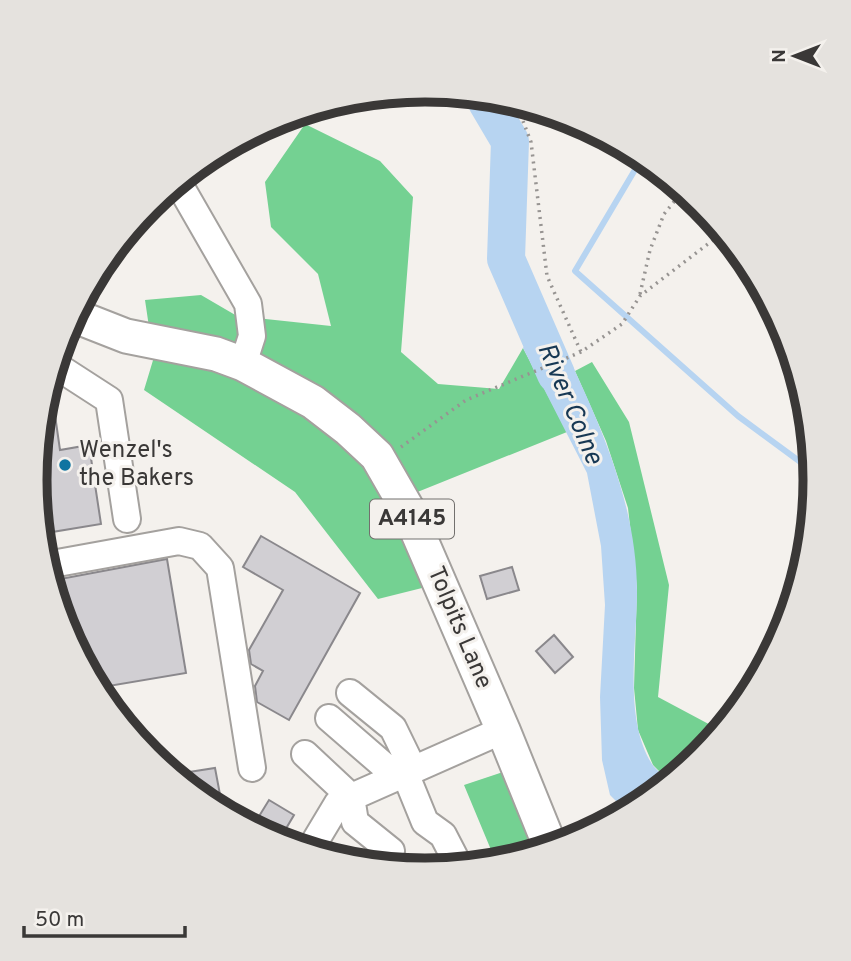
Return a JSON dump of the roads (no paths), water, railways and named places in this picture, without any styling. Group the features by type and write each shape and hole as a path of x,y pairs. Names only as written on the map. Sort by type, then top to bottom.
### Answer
{"main road":[{"name":"Tolpits Lane","path":"83,319 126,336 216,354 243,364 313,402 377,456 408,510 547,839"}],"lane":[{"path":"183,190 248,304 252,336 243,364"},
{"path":"64,371 109,400 127,519"},
{"path":"57,563 179,541 200,546 220,568 252,768"},
{"path":"350,693 393,728 405,773 425,822 443,835 455,858"},
{"path":"329,718 405,773"},
{"path":"315,842 338,803 503,730"},
{"path":"305,754 351,797 355,822 391,850"}],"water":[{"path":"546,310 607,446 629,518 637,592 634,680 637,725 652,764 663,775 620,805 610,795 602,760 600,697 605,605 601,546 587,473 523,348"}],"waterway":[{"name":"River Colne","path":"491,108 510,141 506,259 556,374"},
{"path":"637,167 575,271 738,416 803,464"}],"place":[{"name":"Wenzel's the Bakers","path":"65,465"}]}
